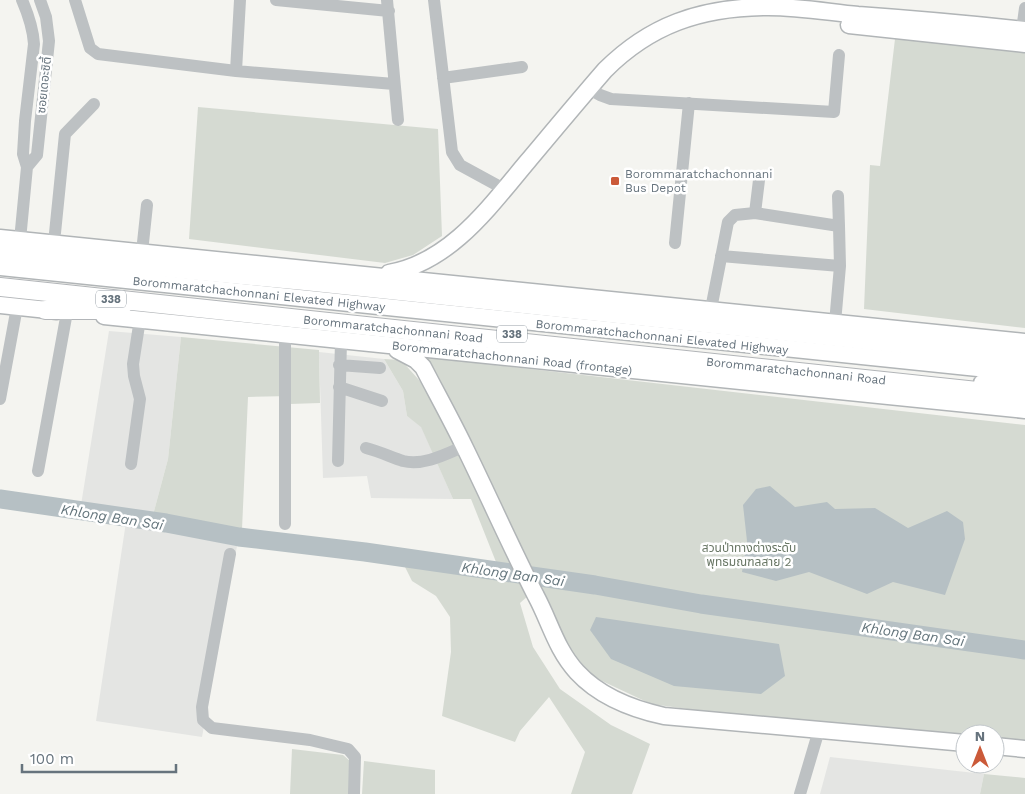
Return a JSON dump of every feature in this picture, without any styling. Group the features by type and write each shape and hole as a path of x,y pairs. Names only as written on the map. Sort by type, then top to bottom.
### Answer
{"highway":[{"path":"58,239 72,250 131,260 192,265 214,272"},
{"path":"0,252 214,272 1025,357"},
{"name":"Borommaratchachonnani Road","path":"0,287 1025,396"},
{"path":"45,310 222,311"}],"main road":[{"path":"764,7 783,16 809,20 982,39 1024,35"},
{"path":"373,276 410,268 453,243 468,230 617,58 631,46 658,30 706,14 734,9 840,7 985,25 1024,35"},
{"path":"0,238 20,240 58,239 142,252 1025,342"},
{"name":"Borommaratchachonnani Elevated Highway","path":"0,267 1025,373"},
{"name":"Borommaratchachonnani Elevated Highway","path":"0,280 1025,387"},
{"name":"Borommaratchachonnani Road (frontage)","path":"0,305 1025,410"},
{"path":"388,346 416,360 423,367 465,446 515,554 541,604 552,633 564,655 578,672 598,690 639,710 664,716 955,742"},
{"path":"1005,747 1025,750"}],"street":[{"name":"ซอยเดอะซิตี้","path":"20,240 27,167 23,154 34,34 22,0"},
{"name":"ซอยเดอะซิตี้","path":"27,167 37,155 49,41 46,17 40,0"},
{"path":"75,0 90,48 98,54 236,70 394,84"},
{"path":"236,70 240,0"},
{"path":"276,0 388,5 398,120"},
{"path":"434,0 452,152 460,165 504,189"},
{"path":"1024,35 1025,8"},
{"path":"589,89 611,99 834,112 839,55"},
{"path":"443,78 522,67"},
{"path":"675,243 689,103"},
{"path":"58,239 65,134 94,104"},
{"path":"25,126 40,127"},
{"path":"755,212 759,180"},
{"path":"835,323 840,266 838,196"},
{"path":"142,252 147,205"},
{"path":"711,309 725,231 731,218 734,216 755,212 839,226"},
{"path":"721,256 840,266"},
{"path":"0,398 17,307"},
{"path":"38,471 67,312"},
{"path":"131,464 140,399 133,364 140,319"},
{"path":"285,335 285,524"},
{"path":"338,461 341,341"},
{"path":"340,365 380,368"},
{"path":"339,387 382,401"},
{"path":"366,448 404,461 420,461 432,459 465,446"},
{"path":"230,554 202,707 203,720 212,728 310,740 348,750 355,758 354,794"},
{"path":"800,794 819,730"}],"shaded area":[{"path":"109,331 181,337 168,459 153,515 81,505"},
{"path":"319,352 384,359 403,391 407,416 421,426 453,499 371,498 367,476 323,478"},
{"path":"770,486 795,507 827,502 835,509 875,508 908,528 947,511 963,522 965,539 945,595 893,582 867,594 809,572 776,581 742,572 747,541 743,505 756,489"},
{"path":"126,522 237,546 202,737 96,721"},
{"path":"596,617 779,644 785,676 761,694 674,686 611,659 590,630"},
{"path":"830,757 955,771 955,774 984,774 980,794 820,794"}],"green space":[{"path":"895,39 1025,52 1025,328 864,309 870,165 880,166"},
{"path":"198,107 438,129 442,236 413,255 385,263 189,239"},
{"path":"181,337 319,350 320,403 290,404 290,396 248,397 242,529 153,515 168,459"},
{"name":"สวนป่าทางต่างระดับ พุทธมณฑลสาย 2","path":"425,357 1025,425 1025,743 1005,741 1005,724 955,724 955,736 739,716 651,704 585,673 555,628"},
{"path":"384,359 401,360 428,390 512,562 498,567 471,499 453,499 421,427 407,416 403,391"},
{"path":"404,565 521,580 529,595 520,603 533,647 560,689 611,725 650,744 632,794 571,794 585,752 549,697 520,731 515,742 442,716 451,652 450,617 436,596 412,581"},
{"path":"292,749 343,755 350,761 349,794 290,794"},
{"path":"364,761 435,770 435,794 362,794"},
{"path":"984,774 1025,778 1025,794 980,794"}],"waterway":[{"name":"Khlong Ban Sai","path":"0,499 166,523 239,537 365,552 595,585 701,604 1025,650"}],"place":[{"name":"Borommaratchachonnani Bus Depot","path":"615,181"}]}
